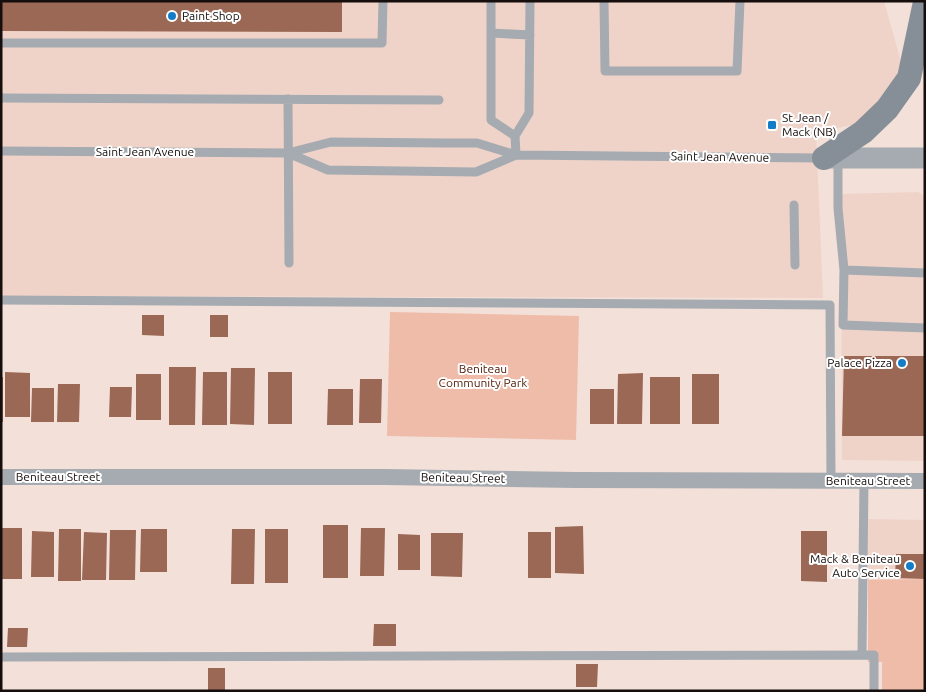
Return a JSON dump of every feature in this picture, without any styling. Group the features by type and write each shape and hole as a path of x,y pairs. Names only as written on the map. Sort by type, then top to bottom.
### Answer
{"main road":[{"path":"834,155 864,132 887,109 909,78 925,2"}],"street":[{"name":"Saint Jean Avenue","path":"834,155 925,158"},
{"name":"Beniteau Street","path":"1,477 385,477 576,480 925,481"}],"lane":[{"path":"1,43 382,43 383,1"},
{"path":"491,1 491,120 515,136"},
{"path":"516,154 515,136 529,113 530,1"},
{"path":"604,1 605,71 736,71 740,1"},
{"path":"491,33 530,34"},
{"path":"1,98 439,100"},
{"path":"288,99 289,264"},
{"path":"288,153 331,142 477,143 516,154"},
{"name":"Saint Jean Avenue","path":"1,151 288,153"},
{"path":"288,153 328,170 460,172 476,172 516,154"},
{"name":"Saint Jean Avenue","path":"516,154 834,155"},
{"path":"834,155 844,270 844,325 925,328"},
{"path":"794,205 795,265"},
{"path":"844,270 925,273"},
{"path":"1,300 844,304"},
{"path":"830,305 831,481"},
{"path":"862,654 864,481"},
{"path":"1,657 862,654 874,655 874,691"}],"shaded area":[{"path":"1,1 884,1 901,62 894,85 857,124 829,130 816,130 823,298 1,296"},
{"path":"918,192 925,196 925,461 842,460 841,194"},
{"path":"867,519 925,520 925,579 868,580"}],"green space":[{"name":"Beniteau Community Park","path":"390,312 579,316 576,440 387,436"},
{"path":"925,579 925,691 882,691 882,662 868,662 868,580"}],"building":[{"name":"Paint Shop","path":"1,1 342,1 342,32 1,31"},
{"path":"142,315 164,315 164,336 142,335"},
{"path":"210,315 228,315 228,337 210,337"},
{"path":"844,356 925,356 925,436 842,436"},
{"path":"169,367 196,367 195,425 169,425"},
{"path":"231,368 255,368 254,425 230,424"},
{"path":"5,372 30,373 30,417 5,417"},
{"path":"203,372 227,372 227,425 202,425"},
{"path":"268,372 292,372 292,424 268,424"},
{"path":"643,373 642,424 617,424 618,374"},
{"path":"136,374 161,374 161,420 136,420"},
{"path":"692,374 719,374 719,424 692,424"},
{"path":"1,377 3,377 3,422 1,422"},
{"path":"650,377 680,377 680,424 650,424"},
{"path":"360,379 382,379 381,423 359,423"},
{"path":"58,384 80,384 79,422 57,422"},
{"path":"110,387 132,387 131,417 109,417"},
{"path":"32,388 54,388 54,422 31,422"},
{"path":"328,389 353,389 353,425 327,425"},
{"path":"590,389 614,389 614,424 590,424"},
{"path":"323,525 348,525 348,578 323,578"},
{"path":"583,526 584,574 555,573 555,527"},
{"path":"1,528 22,528 22,579 1,579"},
{"path":"361,528 385,528 384,576 360,576"},
{"path":"59,529 81,529 81,581 58,581"},
{"path":"141,529 167,529 167,572 140,572"},
{"path":"232,529 255,529 254,584 231,584"},
{"path":"265,529 288,529 288,583 265,583"},
{"path":"110,530 136,530 135,580 109,580"},
{"path":"32,531 54,532 54,577 31,577"},
{"path":"801,531 827,531 827,582 801,581"},
{"path":"84,532 107,533 106,580 82,580"},
{"path":"528,532 551,532 551,578 528,578"},
{"path":"431,533 463,533 462,577 431,576"},
{"path":"398,534 420,535 420,570 398,570"},
{"name":"Mack & Beniteau Auto Service","path":"896,554 925,554 925,579 895,578"},
{"path":"374,624 396,624 396,646 373,646"},
{"path":"8,628 28,628 27,647 7,647"},
{"path":"576,664 598,664 597,687 576,687"},
{"path":"208,668 225,668 225,691 208,691"}],"place":[{"name":"Paint Shop","path":"172,16"},
{"name":"St Jean / Mack (NB)","path":"772,125"},
{"name":"Palace Pizza","path":"902,363"},
{"name":"Mack & Beniteau Auto Service","path":"910,566"}]}
